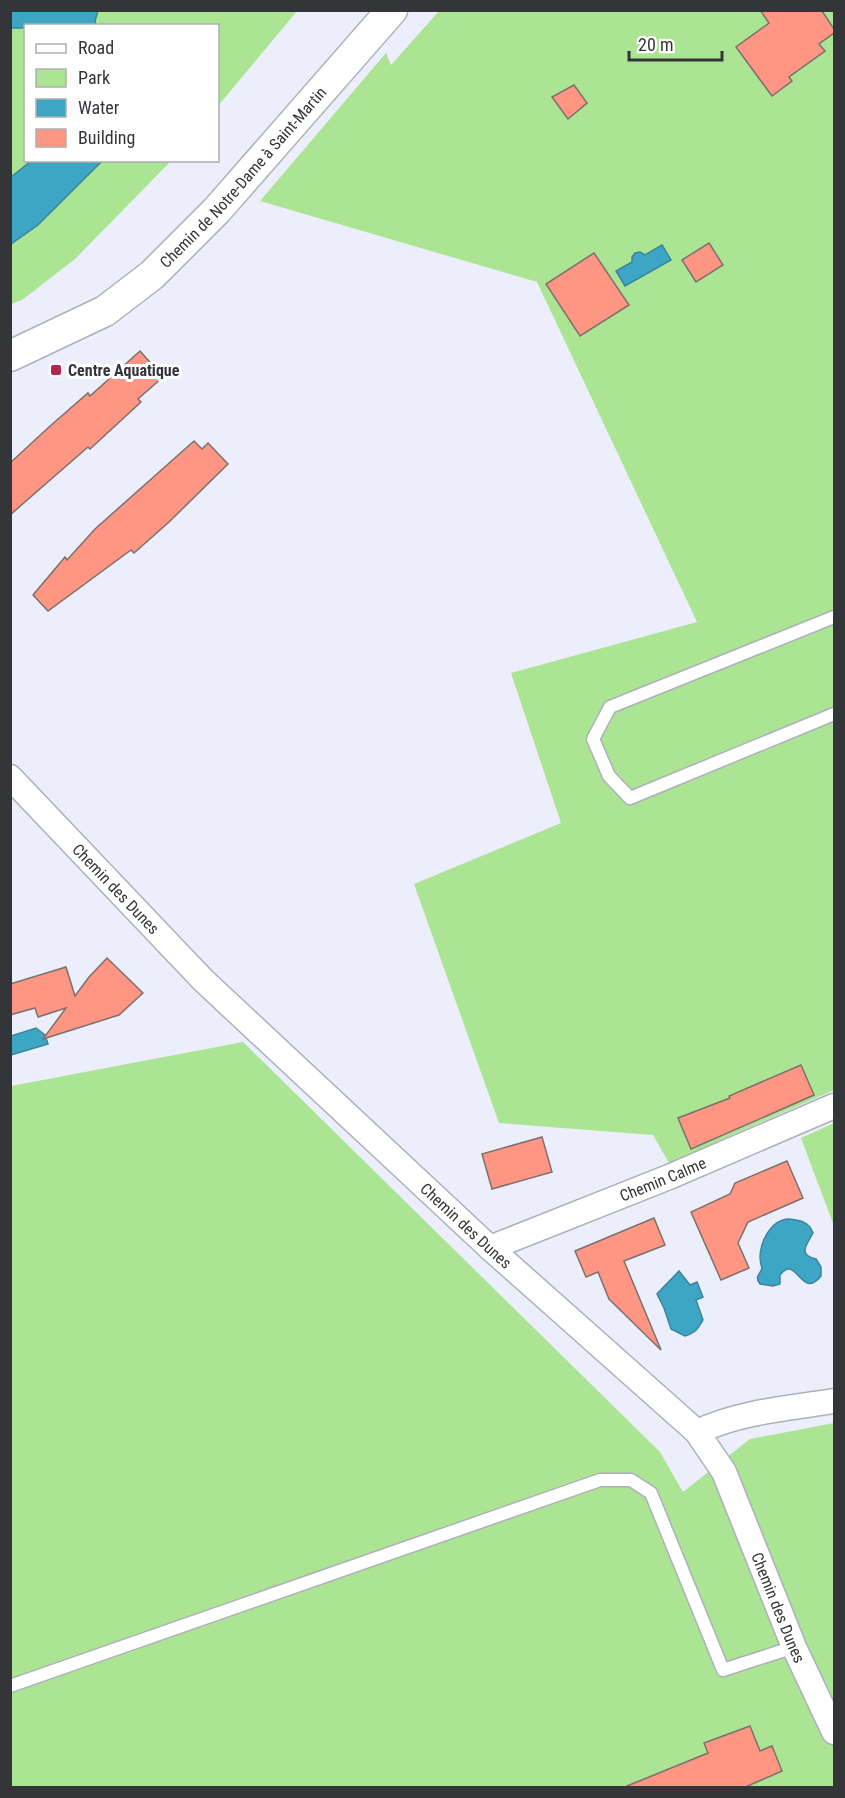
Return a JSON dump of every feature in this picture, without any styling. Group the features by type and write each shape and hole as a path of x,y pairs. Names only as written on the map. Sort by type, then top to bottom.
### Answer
{"street":[{"name":"Chemin de Notre-Dame à Saint-Martin","path":"10,356 105,311 152,275 217,210 392,10"},
{"name":"Chemin de Notre-Dame à Saint-Martin","path":"10,337 79,322"},
{"name":"Chemin des Dunes","path":"10,777 203,980 490,1248 697,1432 724,1472 794,1647 834,1732"},
{"name":"Chemin Calme","path":"490,1248 701,1164 834,1106"},
{"path":"697,1432 712,1425 758,1413 834,1401"}],"lane":[{"path":"834,617 610,707 593,739 609,776 630,798 834,714"},
{"path":"10,1686 600,1480 631,1480 651,1493 723,1670 794,1647"}],"green space":[{"path":"10,11 297,11 219,105 219,24 24,24 24,162 170,162 75,259 22,300 11,304"},
{"path":"439,11 834,11 834,1090 669,1163 653,1135 499,1123 414,884 561,823 511,673 697,622 537,282 260,201 386,53 391,65"},
{"path":"243,1042 660,1452 683,1492 750,1439 834,1423 834,1787 11,1788 11,1086"},
{"path":"834,1123 834,1226 801,1138"}],"water":[{"path":"11,10 98,11 96,24 24,24 24,28 11,28"},
{"path":"30,162 101,162 38,225 11,244 11,177"},
{"path":"662,245 671,260 625,286 616,271 632,262 635,253 640,252 645,255"},
{"path":"36,1028 45,1035 48,1044 11,1055 11,1036"},
{"path":"788,1219 803,1222 811,1229 813,1233 805,1252 816,1259 821,1267 821,1276 809,1283 791,1269 780,1275 780,1284 773,1286 760,1284 757,1277 762,1268 760,1253 765,1238 775,1225"},
{"path":"679,1271 690,1285 697,1282 703,1297 696,1300 703,1320 696,1330 685,1336 671,1329 657,1294"}],"building":[{"path":"760,10 822,11 834,29 834,33 819,44 825,51 789,77 792,81 772,96 736,47 769,23"},
{"path":"574,85 587,103 568,119 552,97"},
{"path":"709,243 723,265 696,282 682,260"},
{"path":"594,253 629,305 580,336 546,284"},
{"path":"140,351 163,377 138,399 141,402 90,449 88,447 10,515 10,463 88,393 90,396"},
{"path":"194,441 202,449 208,443 228,464 134,553 131,550 48,611 33,595 65,557 67,560 95,529"},
{"path":"107,958 143,993 119,1015 43,1039 66,1008 38,1017 35,1008 10,1015 10,984 66,967 75,996"},
{"path":"801,1065 814,1095 691,1149 678,1118 730,1098 729,1096"},
{"path":"542,1137 552,1172 492,1189 482,1154"},
{"path":"787,1161 803,1198 748,1222 738,1243 749,1268 721,1280 691,1212 730,1194 735,1183"},
{"path":"654,1218 665,1245 624,1261 661,1350 609,1299 598,1272 586,1277 575,1251"},
{"path":"750,1726 760,1751 772,1746 782,1771 743,1788 628,1788 627,1786 708,1753 704,1743"}],"place":[{"name":"Centre Aquatique","path":"56,370"}]}
